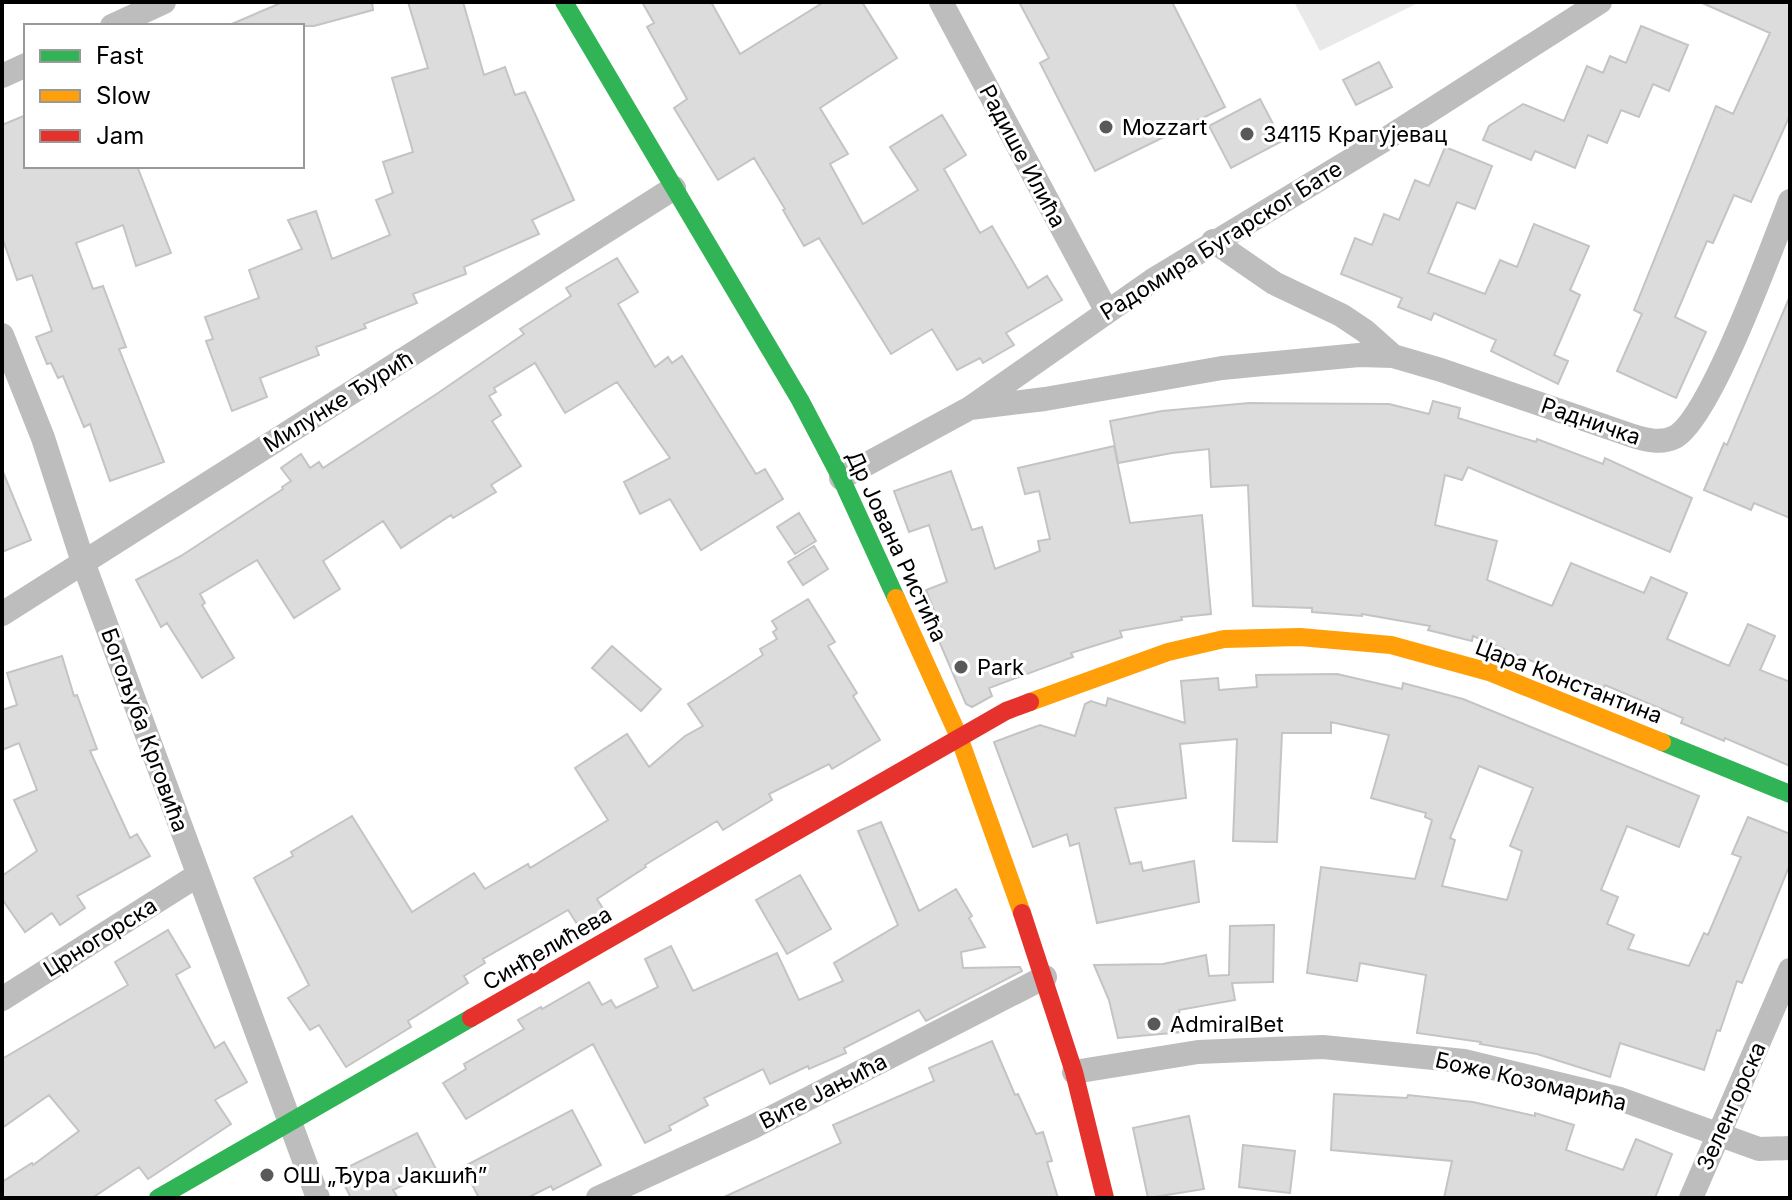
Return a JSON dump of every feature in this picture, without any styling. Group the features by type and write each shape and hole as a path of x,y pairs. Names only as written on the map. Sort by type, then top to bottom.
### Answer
{"street":[{"path":"116,24 164,2"},
{"name":"Др Јована Ристића","path":"564,2 765,339 841,478 959,737 1045,977 1074,1072 1105,1198"},
{"name":"Радише Илића","path":"941,2 1106,310"},
{"name":"Радомира Бугарског Бате","path":"841,478 970,408 1106,310 1213,241 1389,137 1600,2"},
{"path":"2,76 24,66"},
{"name":"Милунке Ђурић","path":"2,614 674,188"},
{"name":"Радничка","path":"970,408 1045,399 1222,368 1359,355 1393,356 1487,384 1633,436 1650,441 1667,440 1678,436 1688,425 1707,396 1790,201"},
{"name":"Радничка","path":"1213,241 1274,283 1341,315 1393,356"},
{"name":"Богољуба Крговића","path":"2,335 43,438 83,562 318,1198"},
{"name":"Цара Константина","path":"959,737 1006,711 1168,652 1224,639 1300,637 1391,645 1489,672 1790,794"},
{"name":"Синђелићева","path":"158,1198 959,737"},
{"name":"Црногорска","path":"2,999 198,875"},
{"name":"Зеленгорска","path":"1691,1198 1790,970"},
{"name":"Вите Јањића","path":"598,1198 753,1127 1045,977"},
{"name":"Боже Козомарића","path":"1074,1072 1198,1052 1323,1047 1464,1061 1620,1099 1759,1149 1790,1148"}],"shaded area":[{"path":"1294,2 1420,2 1320,51"}],"building":[{"path":"283,2 372,2 373,10 314,26 232,24"},
{"path":"408,2 463,2 484,75 505,67 515,95 525,92 574,200 532,220 539,234 464,267 466,274 413,294 417,303 364,324 366,328 316,347 319,355 260,378 267,397 232,411 206,341 213,339 205,317 259,298 249,270 302,249 288,220 316,211 332,259 390,235 376,200 393,193 383,162 413,152 392,78 428,68"},
{"path":"642,2 711,2 740,54 824,2 862,2 897,58 820,108 848,154 830,164 863,224 918,190 890,147 942,115 966,155 944,169 980,233 992,226 1028,288 1047,276 1062,300 1006,333 1014,345 983,363 980,358 957,370 932,329 891,354 819,238 804,246 754,158 718,180 674,108 687,99 647,27 654,23"},
{"path":"1019,2 1172,2 1225,107 1095,171 1040,63 1049,58"},
{"path":"1700,2 1790,2 1790,115 1751,202 1734,195 1713,243 1707,241 1675,317 1706,332 1676,398 1617,371 1642,314 1634,310 1716,106 1733,114 1770,33"},
{"path":"1641,26 1688,45 1669,91 1653,84 1639,117 1621,110 1607,143 1588,135 1575,168 1535,151 1531,160 1483,140 1489,126 1523,104 1564,121 1587,66 1603,73 1610,56 1626,63"},
{"path":"1379,62 1392,87 1356,105 1343,80"},
{"path":"1260,99 1282,141 1231,168 1209,126"},
{"path":"24,116 24,168 138,168 171,253 136,266 123,225 76,243 93,289 103,286 126,347 119,349 164,462 110,481 90,424 84,427 63,376 58,378 51,363 47,364 36,337 52,331 32,275 17,280 2,237 2,125"},
{"path":"1445,147 1492,166 1475,209 1457,202 1428,273 1485,294 1500,260 1517,267 1534,224 1589,246 1570,290 1580,295 1554,355 1568,361 1558,384 1491,351 1496,340 1434,313 1431,320 1398,307 1402,298 1341,274 1355,238 1372,245 1384,214 1399,220 1415,180 1429,186"},
{"path":"617,258 638,292 618,304 655,367 668,357 672,363 682,356 756,474 765,469 783,499 701,550 670,499 640,514 624,482 670,458 617,382 565,413 535,363 494,388 496,392 489,396 501,415 492,421 521,466 491,485 496,492 453,518 451,515 401,548 383,521 323,561 340,589 294,618 257,560 200,594 205,603 202,605 234,658 202,678 167,623 161,627 136,580 181,556 283,489 291,481 281,468 301,454 310,468 319,462 323,468 524,334 520,329 571,296 566,288"},
{"path":"1790,296 1790,518 1754,503 1751,510 1704,490 1724,443 1727,445"},
{"path":"1433,401 1460,408 1458,418 1536,442 1537,439 1603,464 1605,458 1692,498 1670,552 1468,467 1462,480 1445,475 1435,525 1497,541 1487,580 1552,606 1571,563 1644,593 1651,577 1687,593 1667,639 1729,666 1748,624 1775,636 1760,670 1790,682 1790,766 1681,723 1683,718 1605,685 1602,691 1473,636 1472,641 1428,630 1430,626 1362,614 1253,606 1248,485 1211,487 1209,449 1118,463 1110,421 1162,411 1249,403 1389,404 1429,414"},
{"path":"1114,446 1130,523 1202,515 1211,614 1181,617 1182,620 1120,631 1122,637 1071,653 1073,657 989,688 992,696 972,707 966,704 936,634 942,631 926,590 947,582 929,525 909,532 894,491 951,471 972,530 982,527 995,569 1040,551 1038,541 1050,539 1039,491 1025,494 1018,468"},
{"path":"2,473 31,540 2,552"},
{"path":"799,513 816,541 795,554 777,527"},
{"path":"814,546 828,569 803,585 788,562"},
{"path":"808,599 835,642 828,646 857,693 853,696 880,740 832,769 829,764 769,794 772,800 723,830 717,821 645,865 597,899 605,912 579,927 568,910 483,959 485,963 464,976 468,983 408,1021 411,1027 346,1067 319,1025 310,1030 288,998 309,985 254,878 352,816 412,912 474,873 485,889 528,864 530,868 608,820 575,768 627,734 649,767 685,736 703,726 688,704 763,655 760,649 777,639 773,632 777,629 772,621"},
{"path":"612,646 661,689 641,711 592,668"},
{"path":"62,656 74,696 77,695 97,749 90,751 130,838 137,834 150,856 77,896 85,908 60,925 52,913 25,932 2,899 2,876 37,851 14,800 37,790 19,743 2,750 2,710 17,705 7,673"},
{"path":"1337,674 1402,689 1403,683 1463,699 1699,796 1679,847 1627,826 1601,890 1618,897 1607,924 1634,935 1628,949 1689,966 1704,933 1708,935 1741,857 1732,854 1748,817 1790,834 1790,864 1742,983 1737,981 1704,1070 1620,1043 1610,1077 1537,1054 1417,1033 1426,975 1360,963 1357,981 1307,973 1321,867 1415,879 1432,820 1425,817 1426,813 1371,798 1389,735 1331,722 1331,733 1282,733 1277,842 1233,841 1237,739 1180,744 1186,798 1115,808 1130,864 1141,862 1143,871 1194,861 1199,902 1097,923 1079,843 1070,846 1067,834 1033,847 994,742 1040,725 1075,736 1085,704 1091,701 1106,706 1108,698 1185,723 1181,681 1218,678 1219,690 1257,687 1256,675","holes":["1479,766 1533,788 1510,846 1522,851 1507,900 1442,886 1455,840 1450,838"]},
{"path":"881,822 919,911 956,889 972,916 969,918 985,947 961,952 963,968 1020,967 1022,971 926,1021 919,1010 844,1048 846,1053 770,1084 763,1069 704,1098 708,1105 645,1143 593,1044 466,1119 443,1083 466,1069 464,1064 524,1029 518,1020 589,982 602,1005 611,1000 616,1008 658,987 645,959 671,946 693,991 777,953 799,1000 843,981 834,963 898,925 858,831"},
{"path":"800,875 831,929 787,954 756,900"},
{"path":"1274,925 1273,982 1232,983 1235,1000 1179,1010 1182,1032 1118,1038 1109,1000 1094,965 1163,964 1206,955 1209,976 1229,975 1230,926"},
{"path":"168,930 190,967 176,975 215,1048 224,1042 247,1082 215,1100 231,1124 148,1179 139,1167 92,1198 2,1198 2,1182 33,1165 79,1131 49,1095 2,1128 2,1059 128,985 115,962"},
{"path":"992,1041 1036,1134 1043,1132 1052,1161 1047,1162 1058,1198 722,1198 841,1143 833,1125 934,1081 929,1068"},
{"path":"1334,1094 1407,1098 1408,1095 1473,1102 1535,1116 1535,1113 1574,1125 1566,1150 1623,1170 1636,1139 1672,1154 1655,1198 1444,1198 1452,1161 1331,1150"},
{"path":"572,1110 601,1165 553,1190 551,1186 527,1198 479,1198 463,1167"},
{"path":"1189,1116 1204,1189 1148,1198 1133,1128"},
{"path":"417,1133 436,1169 393,1190 398,1198 351,1198 338,1172"},
{"path":"1243,1145 1295,1151 1290,1193 1239,1187"}],"traffic: fast":[{"path":"564,2 800,400 841,478 896,598"},
{"path":"1662,742 1790,794"},
{"path":"158,1198 471,1018"}],"traffic: slow":[{"path":"896,598 959,737 1022,913"},
{"path":"1030,702 1168,652 1224,639 1300,637 1391,645 1489,672 1662,742"}],"traffic: jam":[{"path":"471,1018 1006,711 1030,702"},
{"path":"1022,913 1074,1072 1105,1198"}],"place":[{"name":"Mozzart","path":"1106,127"},
{"name":"34115 Крагујевац","path":"1247,134"},
{"name":"Park","path":"961,667"},
{"name":"AdmiralBet","path":"1154,1024"},
{"name":"ОШ „Ђура Јакшић”","path":"267,1175"}]}
